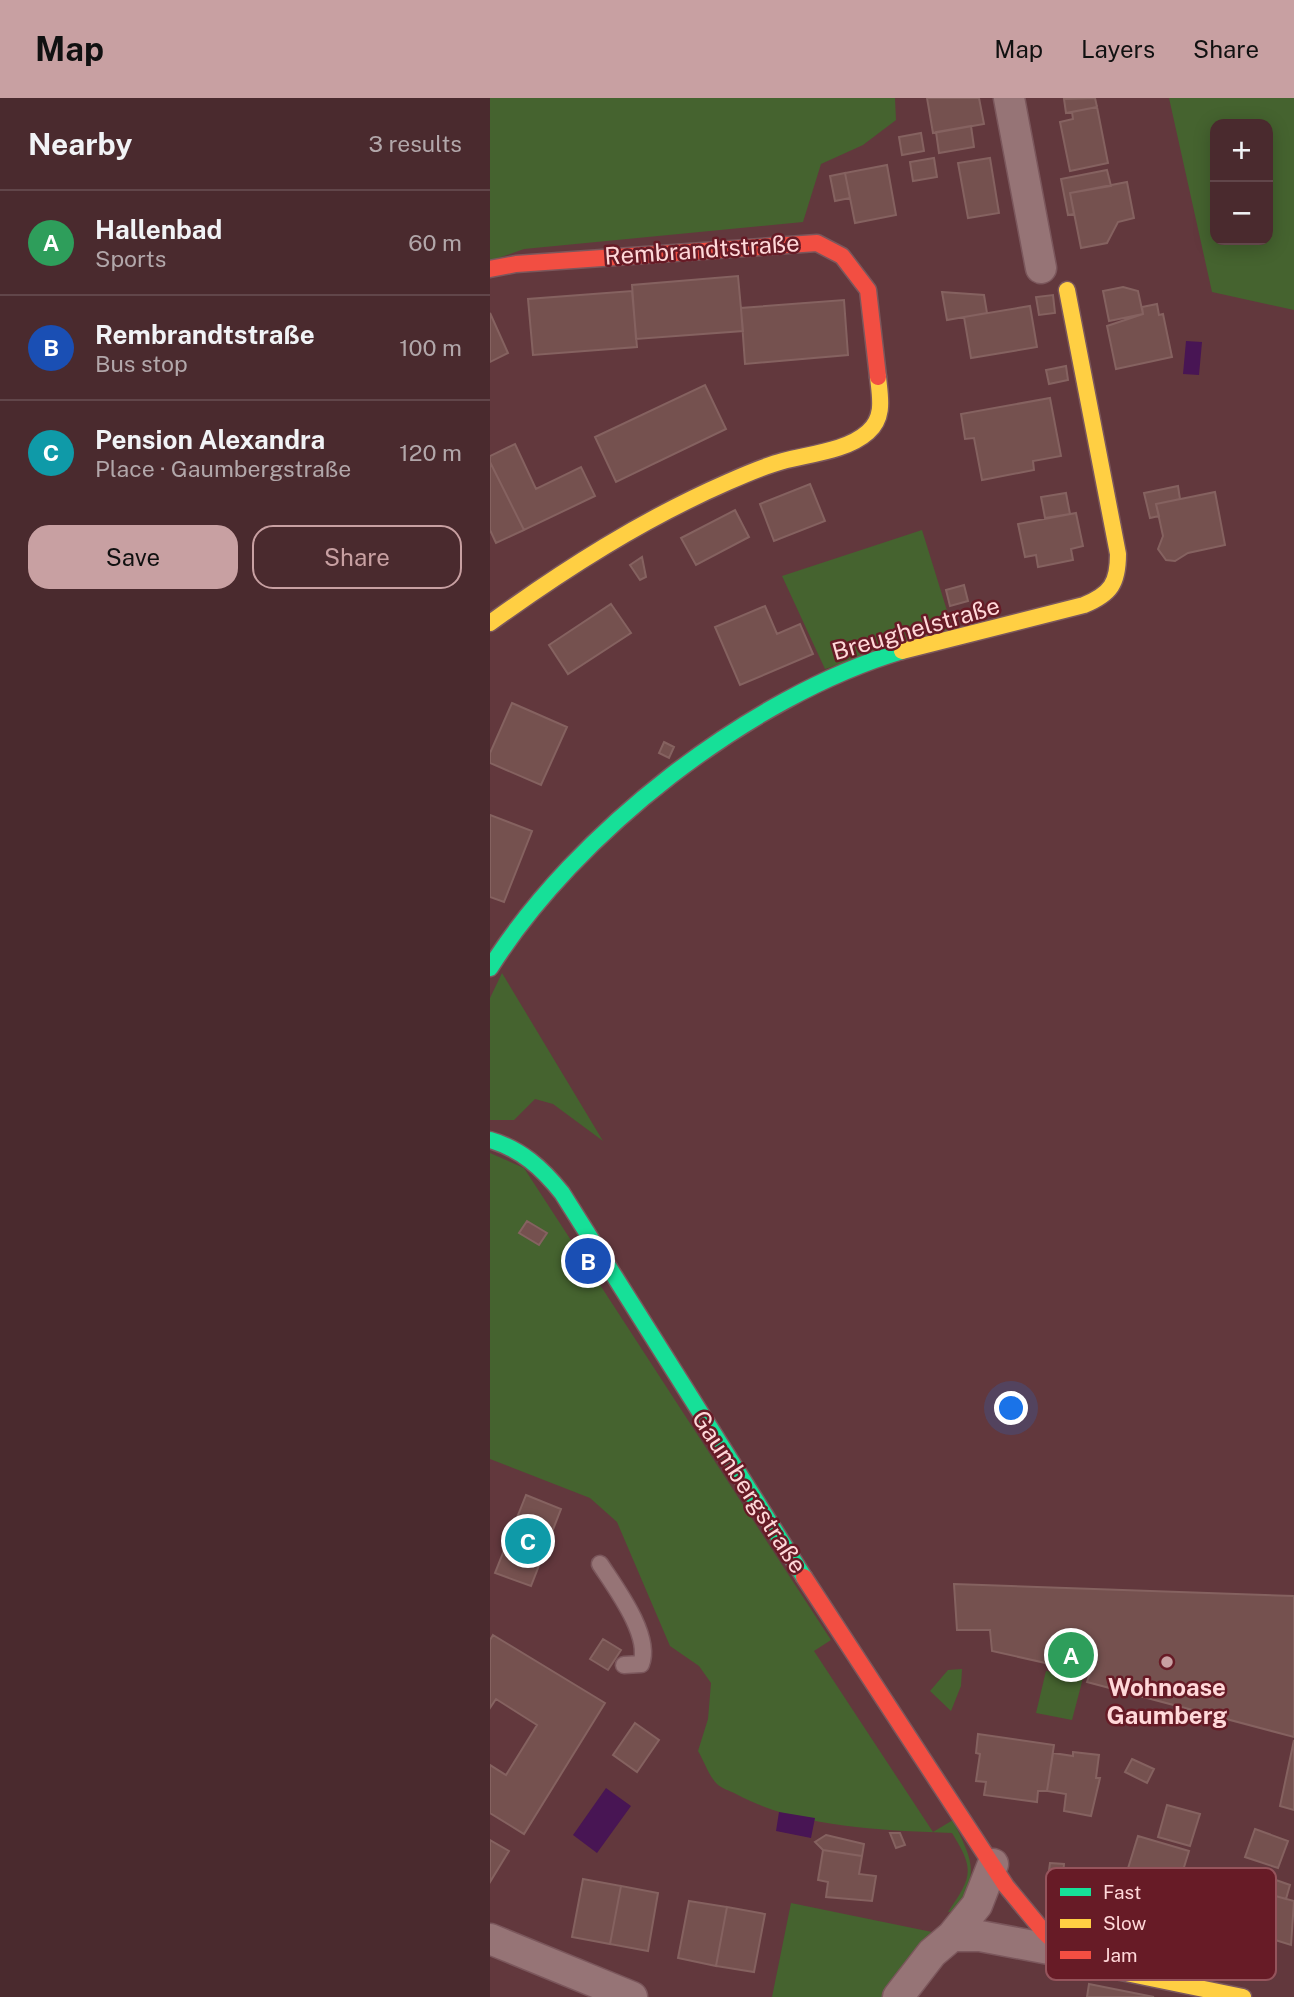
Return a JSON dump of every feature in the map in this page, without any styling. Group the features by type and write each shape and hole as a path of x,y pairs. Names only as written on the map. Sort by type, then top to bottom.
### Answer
{"street":[{"path":"1009,98 1041,268"},
{"name":"Rembrandtstraße","path":"490,270 516,264 817,243 842,256 868,290 881,409 874,424 864,435 744,474 690,498 546,583 490,623"},
{"name":"Breughelstraße","path":"490,968 522,919 580,856 668,779 761,711 858,665 1083,605 1102,598 1114,588 1118,575 1118,554 1067,290"},
{"name":"Gaumbergstraße","path":"490,1140 520,1150 542,1168 562,1193 712,1435 993,1864 1046,1931"},
{"path":"898,1997 932,1953 952,1936 977,1905 993,1864"},
{"path":"952,1936 980,1936 1046,1948"},
{"path":"490,1939 583,1988 632,1997"},
{"name":"Gaumbergstraße","path":"1165,1980 1244,1997"}],"lane":[{"path":"600,1564 625,1603 643,1646 641,1664 624,1665"}],"green space":[{"path":"490,98 895,98 896,120 863,145 821,164 803,222 524,249 490,261"},
{"path":"1169,98 1294,98 1294,310 1212,292"},
{"path":"922,530 953,630 825,669 782,576"},
{"path":"502,973 603,1141 553,1104 535,1099 514,1120 490,1120 490,998"},
{"path":"490,1153 524,1168 831,1640 814,1651 933,1832 869,1828 813,1820 760,1805 717,1784 698,1751 708,1719 711,1683 699,1666 670,1646 617,1522 590,1498 490,1459"},
{"path":"962,1669 961,1686 951,1711 930,1691 948,1670"},
{"path":"1046,1671 1083,1678 1072,1720 1036,1713"},
{"path":"953,1820 971,1866 964,1897 956,1911 948,1912 966,1881 968,1873 964,1856 952,1833 933,1832"},
{"path":"791,1903 932,1932 884,1997 772,1997"}],"shaded area":[{"path":"1186,341 1202,342 1199,375 1183,374"},
{"path":"606,1788 631,1806 597,1853 573,1835"},
{"path":"779,1812 815,1818 811,1838 776,1831"}],"building":[{"path":"927,98 979,98 984,124 933,133"},
{"path":"1095,98 1097,107 1066,113 1064,99"},
{"path":"1097,107 1108,163 1070,171 1060,122 1073,119 1072,112"},
{"path":"971,126 974,147 939,153 936,132"},
{"path":"921,133 924,151 902,155 899,137"},
{"path":"934,158 937,177 913,181 910,162"},
{"path":"990,158 999,213 968,218 958,163"},
{"path":"887,165 896,215 855,223 845,173"},
{"path":"1107,170 1111,186 1070,193 1074,214 1068,215 1061,179"},
{"path":"845,173 850,198 835,201 830,176"},
{"path":"1127,182 1134,218 1118,222 1107,243 1081,248 1070,193"},
{"path":"738,276 743,331 636,339 632,285"},
{"path":"1123,287 1138,291 1143,314 1109,321 1103,291"},
{"path":"632,291 637,347 533,355 528,299"},
{"path":"942,292 984,295 987,313 947,320"},
{"path":"1053,295 1055,313 1039,315 1036,297"},
{"path":"844,300 848,355 745,364 741,308"},
{"path":"1157,304 1159,315 1163,314 1172,357 1116,369 1107,326 1143,314 1142,307"},
{"path":"1030,306 1037,347 971,358 964,317"},
{"path":"490,313 508,353 490,362"},
{"path":"1066,366 1068,380 1049,384 1046,370"},
{"path":"705,385 726,429 616,482 595,437"},
{"path":"1050,398 1061,456 1033,461 1034,470 982,480 974,438 965,439 961,414"},
{"path":"515,444 536,489 581,467 595,496 524,530 490,462 490,456"},
{"path":"490,462 524,530 496,543 490,530"},
{"path":"810,484 825,521 774,541 760,504"},
{"path":"1178,486 1180,499 1156,504 1159,516 1150,518 1144,493"},
{"path":"1215,492 1225,545 1188,553 1175,561 1166,560 1158,549 1163,536 1156,504"},
{"path":"1066,493 1070,514 1045,518 1041,497"},
{"path":"735,510 749,537 696,565 681,538"},
{"path":"1076,513 1083,546 1071,549 1073,560 1038,567 1036,555 1025,557 1018,524"},
{"path":"642,557 646,577 640,580 630,565"},
{"path":"964,585 968,601 950,606 946,590"},
{"path":"611,604 631,633 568,674 549,645"},
{"path":"765,606 777,634 800,624 813,654 740,685 715,627"},
{"path":"512,703 567,727 541,785 490,763 490,753"},
{"path":"664,742 674,747 669,758 659,753"},
{"path":"490,815 532,831 504,902 490,897"},
{"path":"527,1221 547,1233 539,1245 519,1233"},
{"path":"526,1495 561,1509 531,1586 495,1573"},
{"name":"Wohnoase Gaumberg","path":"954,1584 1294,1596 1294,1737 1087,1682 1090,1673 992,1651 990,1630 957,1630"},
{"path":"493,1635 605,1703 524,1834 490,1813 490,1765 506,1775 537,1725 496,1699 490,1708 490,1640"},
{"path":"603,1639 621,1650 608,1670 590,1659"},
{"path":"635,1723 659,1740 637,1772 613,1755"},
{"path":"978,1734 1054,1745 1047,1791 1038,1791 1037,1802 984,1795 986,1782 976,1781 980,1754 976,1753"},
{"name":"Wohnoase Gaumberg","path":"1294,1740 1294,1810 1280,1806"},
{"path":"1073,1752 1099,1755 1096,1778 1100,1778 1091,1816 1064,1811 1066,1794 1047,1791 1053,1753 1073,1756"},
{"path":"1132,1759 1154,1769 1147,1783 1125,1772"},
{"path":"1167,1805 1200,1814 1190,1846 1158,1837"},
{"path":"1255,1829 1288,1841 1278,1868 1245,1857"},
{"path":"890,1833 900,1833 905,1845 896,1848"},
{"path":"826,1835 864,1844 862,1856 823,1850 815,1842"},
{"path":"1138,1836 1189,1851 1184,1868 1128,1868"},
{"path":"490,1840 509,1851 490,1882"},
{"path":"823,1850 862,1856 859,1874 876,1876 872,1901 826,1897 828,1882 818,1880"},
{"path":"1050,1863 1064,1864 1064,1868 1049,1868"},
{"path":"583,1879 621,1886 610,1944 572,1937"},
{"path":"1276,1880 1290,1885 1286,1899 1276,1896"},
{"path":"621,1886 658,1893 648,1951 610,1944"},
{"path":"1276,1896 1294,1901 1291,1945 1276,1940"},
{"path":"689,1901 727,1907 716,1966 678,1958"},
{"path":"727,1907 765,1914 754,1972 716,1966"},
{"path":"1089,1984 1154,1997 1087,1997"}],"traffic: fast":[{"path":"490,968 526,917 569,868 618,820 671,776 727,735 785,701 844,672 902,651"},
{"path":"490,1140 530,1160 562,1193 804,1577"}],"traffic: slow":[{"path":"902,651 1084,605 1107,592 1114,580 1118,554 1067,290"},
{"path":"490,623 605,546 696,496 762,468 850,444 868,432 877,420 880,399 878,377"},
{"path":"1160,1980 1243,1997"}],"traffic: jam":[{"path":"490,269 516,264 817,243 842,256 868,290 878,377"},
{"path":"804,1577 1006,1886 1046,1934"}],"place":[{"name":"Rembrandtstraße","path":"588,1261"},
{"name":"Pension Alexandra","path":"528,1541"},
{"name":"Hallenbad","path":"1071,1655"},
{"name":"Wohnoase Gaumberg","path":"1167,1662"}]}
